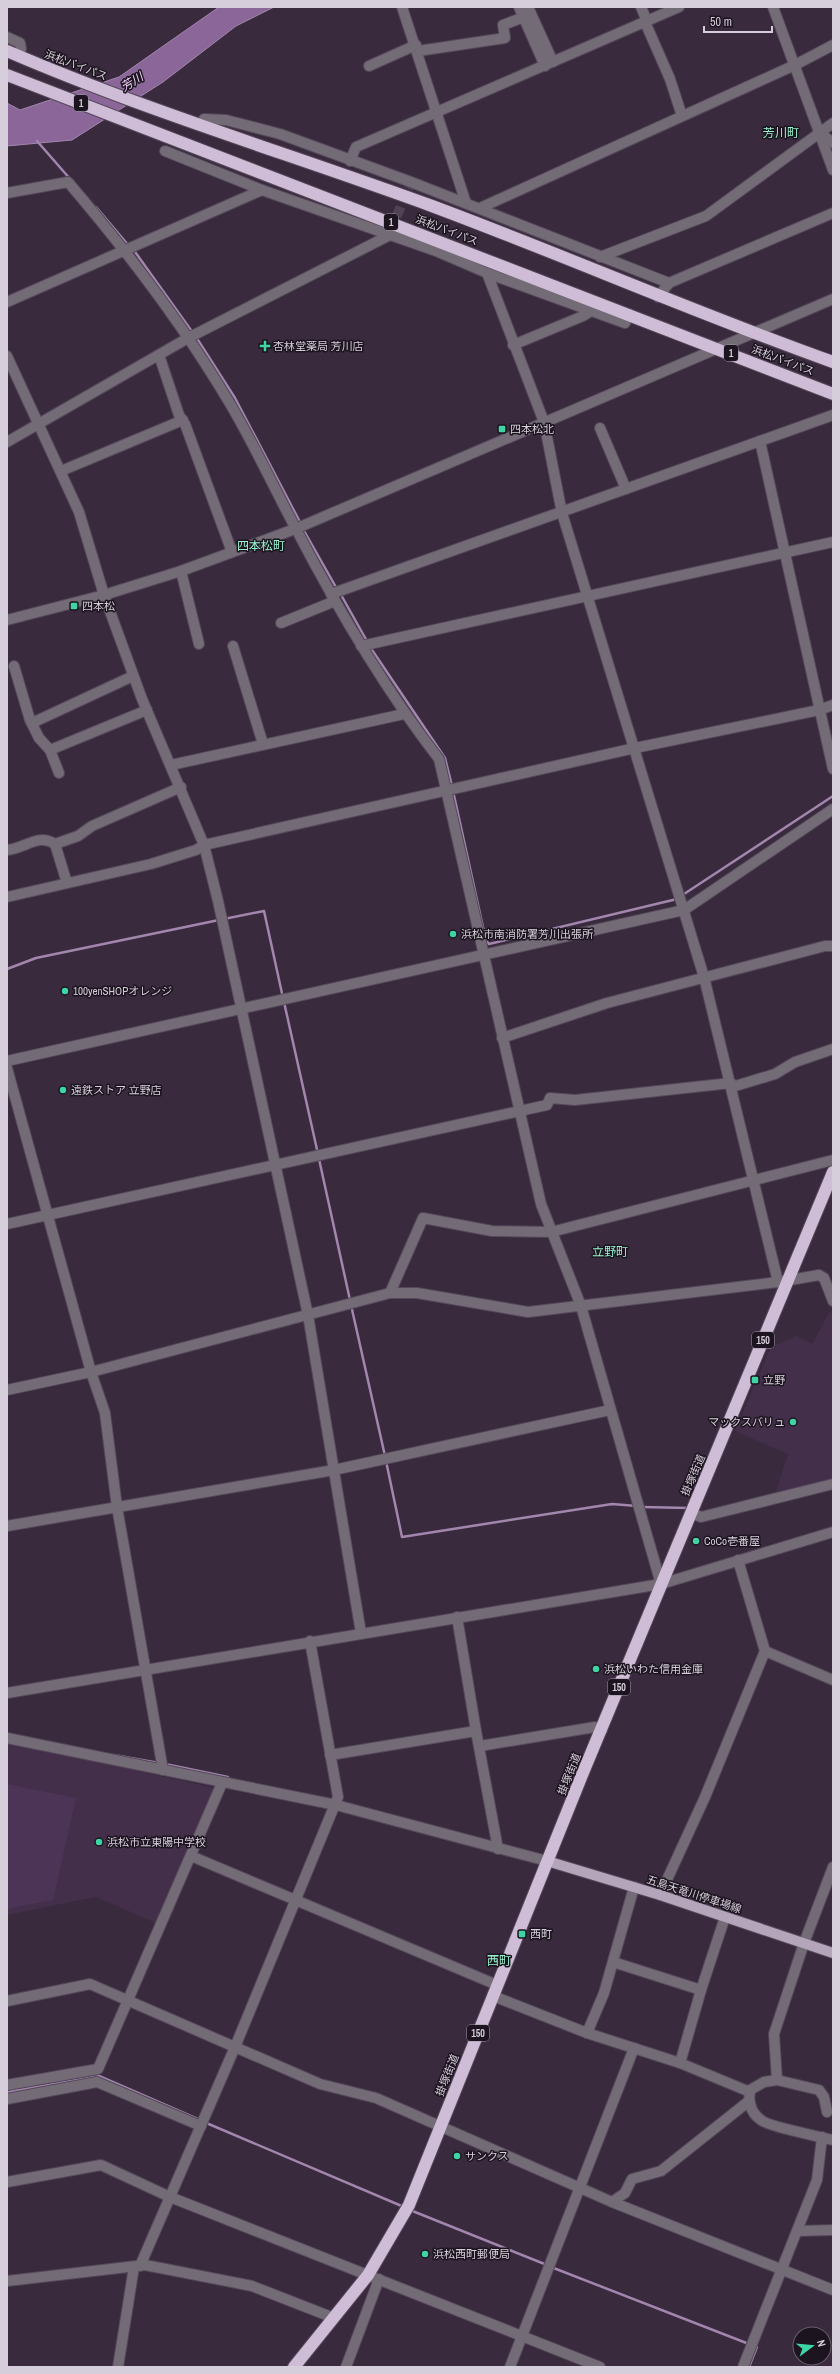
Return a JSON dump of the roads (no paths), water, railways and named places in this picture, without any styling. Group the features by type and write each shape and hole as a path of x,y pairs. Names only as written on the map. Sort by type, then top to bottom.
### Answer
{"highway":[{"name":"浜松バイパス","path":"7,51 39,65 189,122 395,193 535,244 658,297 754,334 833,362"},
{"name":"浜松バイパス","path":"7,75 154,130 833,394"},
{"name":"掛塚街道","path":"294,2367 334,2318 374,2277 407,2209 547,1861 692,1511 783,1281 832,1180"}],"main road":[{"name":"五島天竜川停車場線","path":"547,1861 660,1895 833,1954"}],"street":[{"path":"402,7 417,48 466,203"},
{"path":"519,7 549,64"},
{"path":"528,7 549,64"},
{"path":"641,7 670,79 682,116"},
{"path":"350,161 356,147 679,7"},
{"path":"773,7 833,170"},
{"path":"369,66 417,48 505,38 503,25 524,17"},
{"path":"7,37 20,43 21,49"},
{"path":"480,208 795,65 833,45"},
{"path":"204,119 226,120 280,134 480,208 600,257 669,283"},
{"path":"600,257 706,216 833,123"},
{"path":"819,132 833,143"},
{"path":"165,151 262,190 388,236 436,251 487,273 625,323 629,314"},
{"path":"7,193 68,182 125,249 188,338 230,402 295,529 361,646 404,714 439,759 450,790 483,955 518,1112 541,1204 581,1306 661,1584"},
{"path":"7,302 262,190"},
{"path":"658,297 669,283 833,213"},
{"path":"7,442 188,338 388,236"},
{"path":"487,273 513,345 544,422 562,513 704,977 754,1179 783,1281"},
{"path":"7,620 104,595 181,571 295,529 833,299"},
{"path":"513,345 583,316 591,311"},
{"path":"159,355 232,552"},
{"path":"7,356 79,512 104,595 134,676 204,845 242,1009 308,1315 361,1633"},
{"path":"281,623 333,597 626,489 833,415"},
{"path":"60,471 183,420"},
{"path":"600,428 626,489"},
{"path":"760,441 833,769"},
{"path":"361,646 833,542"},
{"path":"181,571 200,644"},
{"path":"234,646 263,744"},
{"path":"14,666 32,723 40,738 50,750 58,773"},
{"path":"32,723 134,676"},
{"path":"7,897 105,876 151,864 196,850 204,845 635,748 819,710 833,705"},
{"path":"50,750 147,710"},
{"path":"171,765 404,714"},
{"path":"55,844 78,836 92,826 181,788"},
{"path":"7,1061 684,910 833,809"},
{"path":"7,850 17,849 46,838 55,844 67,883"},
{"path":"502,1038 607,1003 825,946 833,946"},
{"path":"7,1224 518,1112 547,1105 550,1098 590,1098 731,1085 775,1074 795,1062 833,1049"},
{"path":"7,1068 91,1372 105,1413 117,1507 163,1770"},
{"path":"390,1293 423,1218 492,1231 551,1232 833,1160"},
{"path":"7,1390 91,1372 390,1293 417,1293 528,1312 783,1281 819,1275 824,1278 833,1301"},
{"path":"7,1526 334,1470 610,1410"},
{"path":"692,1511 701,1517 833,1484"},
{"path":"7,1692 661,1584 833,1532"},
{"path":"660,1895 705,1797 765,1651 738,1560"},
{"path":"456,1617 498,1849"},
{"path":"118,2367 137,2266 170,2197 202,2123 338,1798 310,1641"},
{"path":"765,1651 833,1680"},
{"path":"480,1746 595,1727 602,1730"},
{"path":"330,1755 476,1731"},
{"path":"7,1738 336,1805 547,1861"},
{"path":"7,2085 98,2069 222,1783"},
{"path":"191,1856 295,1900 587,2033 680,2063 749,2096"},
{"path":"777,2080 774,2034 804,1943 833,1867"},
{"path":"587,2033 604,1993 634,1887"},
{"path":"680,2063 700,1990 725,1917"},
{"path":"613,1962 700,1990"},
{"path":"7,2001 90,1984 320,2084 376,2098 442,2125 612,2202 833,2290"},
{"path":"510,2367 634,2048"},
{"path":"612,2202 624,2193 632,2179 661,2171 764,2082 777,2080 819,2090 824,2097 827,2112"},
{"path":"7,2099 97,2082 202,2123"},
{"path":"749,2096 753,2112 762,2121 833,2140"},
{"path":"743,2367 817,2180 822,2137"},
{"path":"7,2182 101,2165 170,2197 600,2367"},
{"path":"797,2231 833,2230"},
{"path":"7,2281 137,2266 252,2286 334,2318"},
{"path":"346,2367 374,2277"}],"water":[{"name":"芳川","path":"219,7 274,7 236,26 163,82 72,140 7,146 7,103 20,110 119,77"}],"waterway":[{"path":"37,141 71,180"},
{"path":"96,207 129,246"},
{"path":"133,249 193,333"},
{"path":"196,337 235,398 301,524"},
{"path":"303,529 337,589"},
{"path":"340,593 368,643"},
{"path":"370,647 445,758 452,786"},
{"path":"453,791 486,941 489,944 677,899"},
{"path":"681,896 833,796"},
{"path":"224,919 264,911 283,998"},
{"path":"7,969 36,958 219,920"},
{"path":"284,1002 318,1154"},
{"path":"319,1159 350,1300"},
{"path":"351,1305 385,1456"},
{"path":"386,1461 402,1537 612,1504 637,1506"},
{"path":"642,1507 689,1508"},
{"path":"114,1755 159,1763"},
{"path":"165,1764 228,1777 227,1780"},
{"path":"7,2092 99,2076 200,2120"},
{"path":"204,2122 404,2207"},
{"path":"410,2210 547,2265"},
{"path":"551,2267 749,2344"},
{"path":"749,2367 757,2347 754,2346"}],"tunnel":[{"path":"391,230 411,182"}],"place":[{"name":"杏林堂薬局 芳川店","path":"265,346"},
{"name":"四本松北","path":"502,429"},
{"name":"四本松","path":"74,606"},
{"name":"浜松市南消防署芳川出張所","path":"453,934"},
{"name":"100yenSHOPオレンジ","path":"65,991"},
{"name":"遠鉄ストア 立野店","path":"63,1090"},
{"name":"立野","path":"755,1380"},
{"name":"マックスバリュ","path":"793,1422"},
{"name":"CoCo壱番屋","path":"696,1541"},
{"name":"浜松いわた信用金庫","path":"596,1669"},
{"name":"浜松市立東陽中学校","path":"99,1842"},
{"name":"西町","path":"522,1934"},
{"name":"サンクス","path":"457,2156"},
{"name":"浜松西町郵便局","path":"425,2254"}],"district":[{"name":"芳川町","path":"781,133"},
{"name":"四本松町","path":"261,546"},
{"name":"立野町","path":"610,1252"},
{"name":"西町","path":"499,1961"}]}
